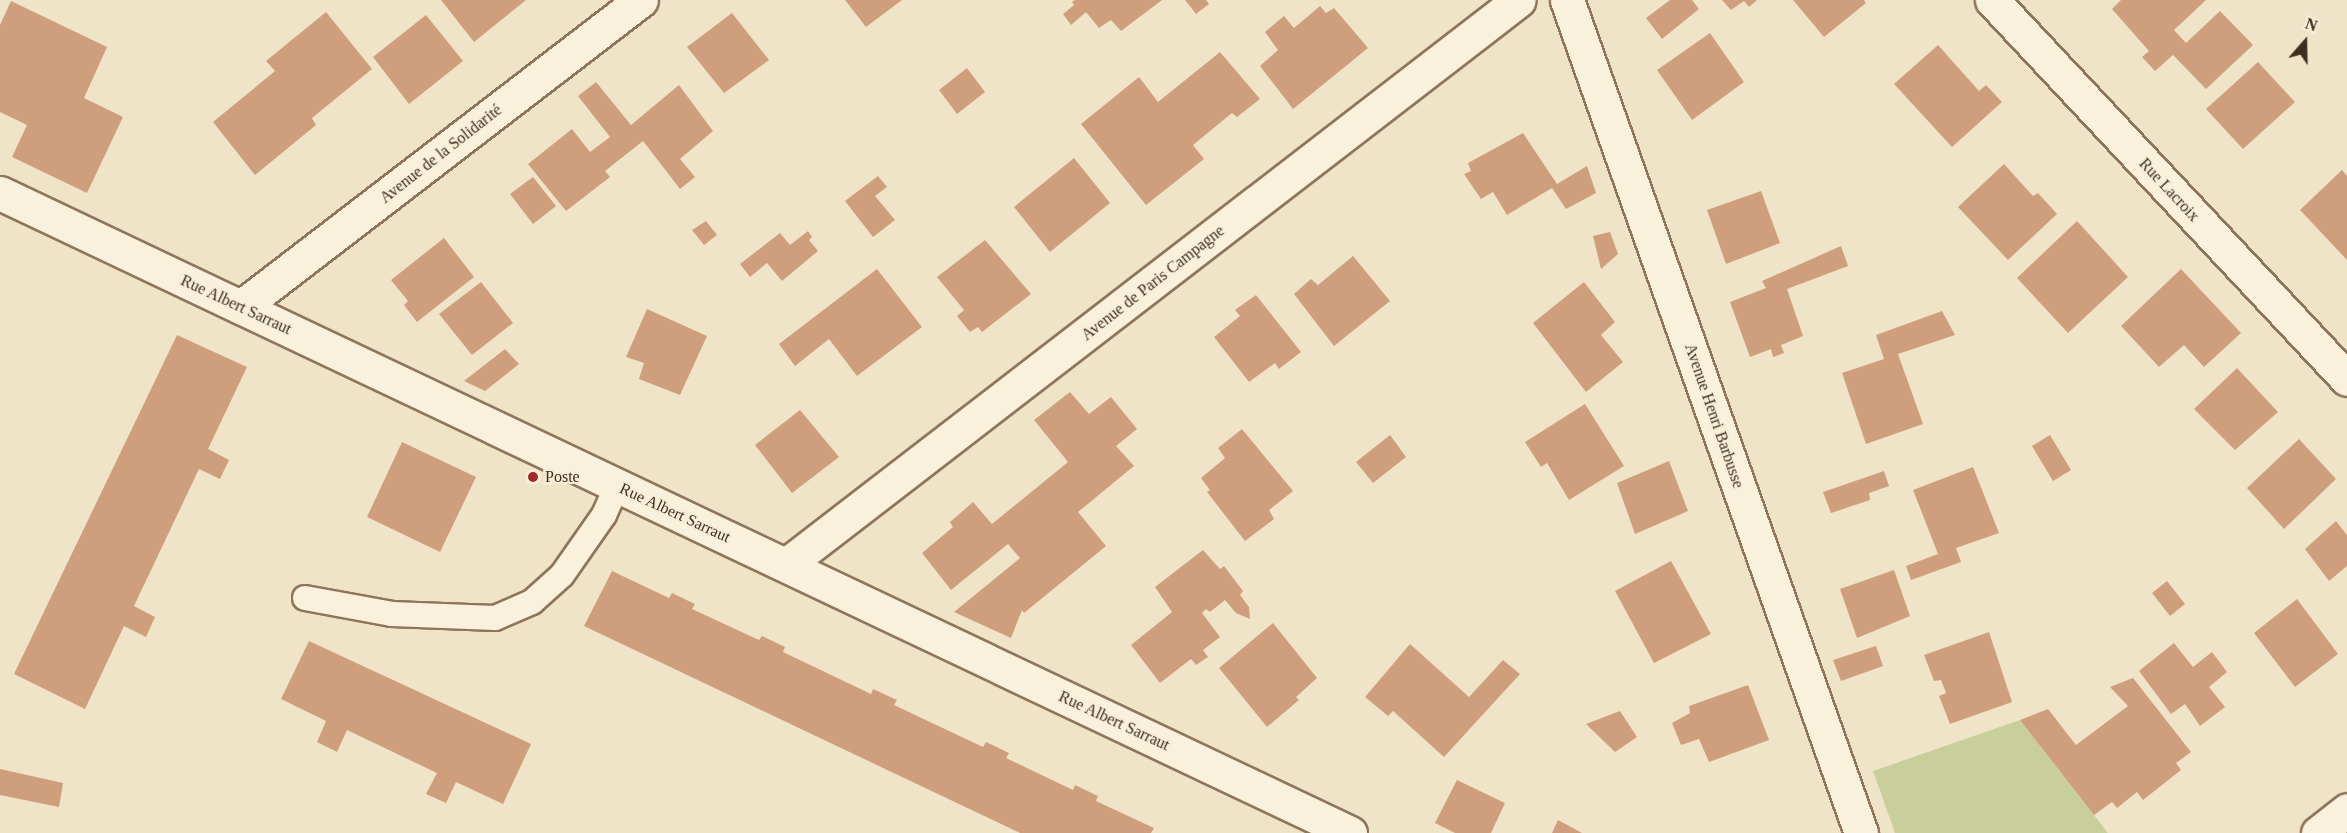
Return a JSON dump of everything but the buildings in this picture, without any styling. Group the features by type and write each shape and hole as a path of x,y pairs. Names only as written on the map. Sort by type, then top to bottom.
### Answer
{"street":[{"name":"Avenue de la Solidarité","path":"241,308 641,0"},
{"name":"Avenue de Paris Campagne","path":"786,565 1520,0"},
{"name":"Avenue Henri Barbusse","path":"1567,0 1861,833"},
{"name":"Rue Lacroix","path":"1992,0 2347,379"},
{"name":"Rue Albert Sarraut","path":"0,193 1350,833"},
{"path":"2318,833 2347,810"}],"lane":[{"path":"305,598 392,614 495,618 532,602 562,574 604,515 617,486"}],"green space":[{"path":"2020,720 2108,833 1895,833 1873,771"}],"place":[{"name":"Poste","path":"533,477"}]}
